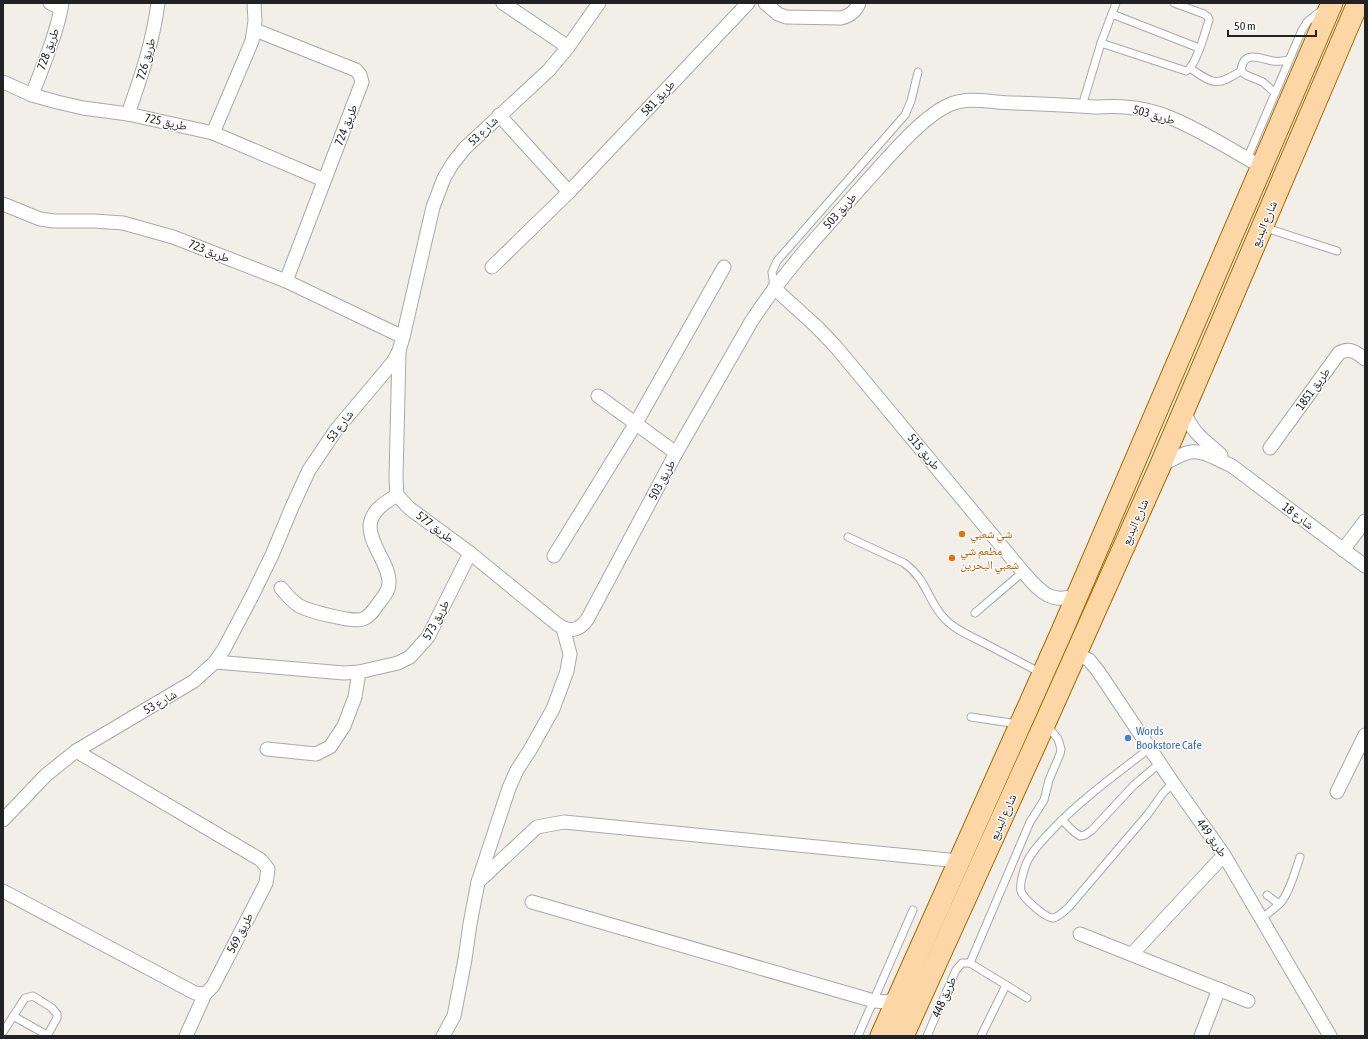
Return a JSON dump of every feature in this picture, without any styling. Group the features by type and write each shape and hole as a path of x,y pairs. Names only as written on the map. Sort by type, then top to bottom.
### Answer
{"main road":[{"name":"شارع البديع","path":"903,1036 1046,724 1160,466 1358,3"},
{"name":"شارع البديع","path":"885,1027 1078,594 1254,163 1331,4"}],"street":[{"name":"طريق 726","path":"128,114 149,52 158,3"},
{"path":"213,132 248,51 255,30 254,3"},
{"path":"503,3 568,47"},
{"name":"شارع 53","path":"3,820 46,775 76,751 194,681 215,662 224,649 252,596 272,555 309,470 336,430 385,372 399,351 433,208 444,178 453,163 465,148 549,70 568,47 599,3"},
{"name":"طريق 581","path":"492,267 569,192 748,3"},
{"path":"765,3 778,14 786,17 841,18 848,16 859,3"},
{"name":"طريق 728","path":"32,94 55,31 58,5"},
{"name":"طريق 724","path":"255,30 349,66 356,70 360,75 362,82 286,281"},
{"name":"طريق 725","path":"3,82 57,102 83,108 128,114 213,132 324,180"},
{"name":"طريق 503","path":"563,628 574,630 585,624 676,453 751,322 774,288 888,158 920,125 935,112 952,103 969,100 1001,103 1126,107 1170,118 1254,163"},
{"path":"499,115 569,192"},
{"name":"طريق 723","path":"3,204 40,219 54,221 94,221 123,224 173,237 286,281 403,337"},
{"path":"554,556 636,423 724,267"},
{"name":"طريق 515","path":"774,288 836,346 1023,572 1042,592 1046,595 1058,598 1065,598 1078,594"},
{"name":"طريق 1851","path":"1270,448 1339,353 1346,350 1353,351 1365,359"},
{"path":"281,588 298,605 314,612 362,620 372,613 389,586 389,578 386,568 379,556 370,525 375,513 382,504 397,495 396,478 399,351"},
{"path":"598,396 676,453"},
{"name":"شارع 18","path":"1184,410 1190,424 1198,436 1232,466 1365,566"},
{"name":"شارع 18","path":"1160,466 1184,453 1198,451 1211,455 1232,466"},
{"name":"طريق 577","path":"397,495 409,508 470,553 563,628"},
{"path":"1343,550 1365,520"},
{"name":"طريق 573","path":"215,662 344,673 359,672 398,663 410,657 428,637 470,553"},
{"path":"444,1036 454,1016 478,882 509,788 517,770 553,709 567,671 570,654 563,628"},
{"name":"طريق 449","path":"1077,654 1094,665 1173,783 1224,855 1260,919 1330,1036"},
{"path":"268,749 316,754 330,747 344,726 355,698 359,672"},
{"path":"1337,792 1365,735"},
{"name":"طريق 569","path":"76,751 261,860 268,868 266,883 213,986 205,994 186,1036"},
{"path":"478,882 537,827 564,822 959,861"},
{"path":"1132,954 1224,855"},
{"path":"3,891 195,992 205,994"},
{"path":"532,902 874,1001 887,1002 899,996"},
{"path":"1080,934 1248,1001"},
{"path":"1201,1036 1219,989"},
{"path":"874,1001 883,1008 885,1027"}],"lane":[{"path":"1082,106 1101,43 1116,3"},
{"path":"1101,43 1186,71 1190,68 1209,20 1204,14 1174,3"},
{"path":"1254,163 1275,93 1302,30 1308,21 1331,4"},
{"path":"1112,14 1199,48"},
{"path":"1275,93 1263,82 1246,75 1242,71 1242,65 1246,58 1253,56 1274,61 1289,60"},
{"path":"1190,68 1204,78 1215,82 1222,82 1242,71"},
{"path":"774,288 772,272 777,261 905,115 911,101 918,72"},
{"path":"1263,227 1337,251"},
{"path":"848,537 912,568 923,582 940,614 951,624 964,633 1043,674"},
{"path":"975,613 1023,572"},
{"path":"971,717 1020,725"},
{"path":"1027,998 970,963 1030,822 1044,800 1060,754 1060,744 1058,738 1046,724"},
{"path":"1150,748 1087,797 1043,840 1028,859 1022,876 1021,890 1026,899 1046,916 1052,918 1059,916 1068,908 1148,814 1163,793 1173,783"},
{"path":"1062,820 1080,836 1086,835 1134,785 1160,762"},
{"path":"1260,919 1279,904 1288,890 1300,857"},
{"path":"1267,895 1279,904"},
{"path":"858,1036 914,910"},
{"name":"طريق 448","path":"927,1036 956,970 962,963 970,963"},
{"path":"981,1036 1006,985"},
{"path":"3,1032 13,1016 25,998 33,996 37,998 56,1011 57,1018 47,1036 13,1016"}],"place":[{"name":"شي شعبي","path":"962,534"},
{"name":"مطعم شي شعبي البحرين","path":"952,558"},
{"name":"Words Bookstore Cafe","path":"1128,738"}]}
